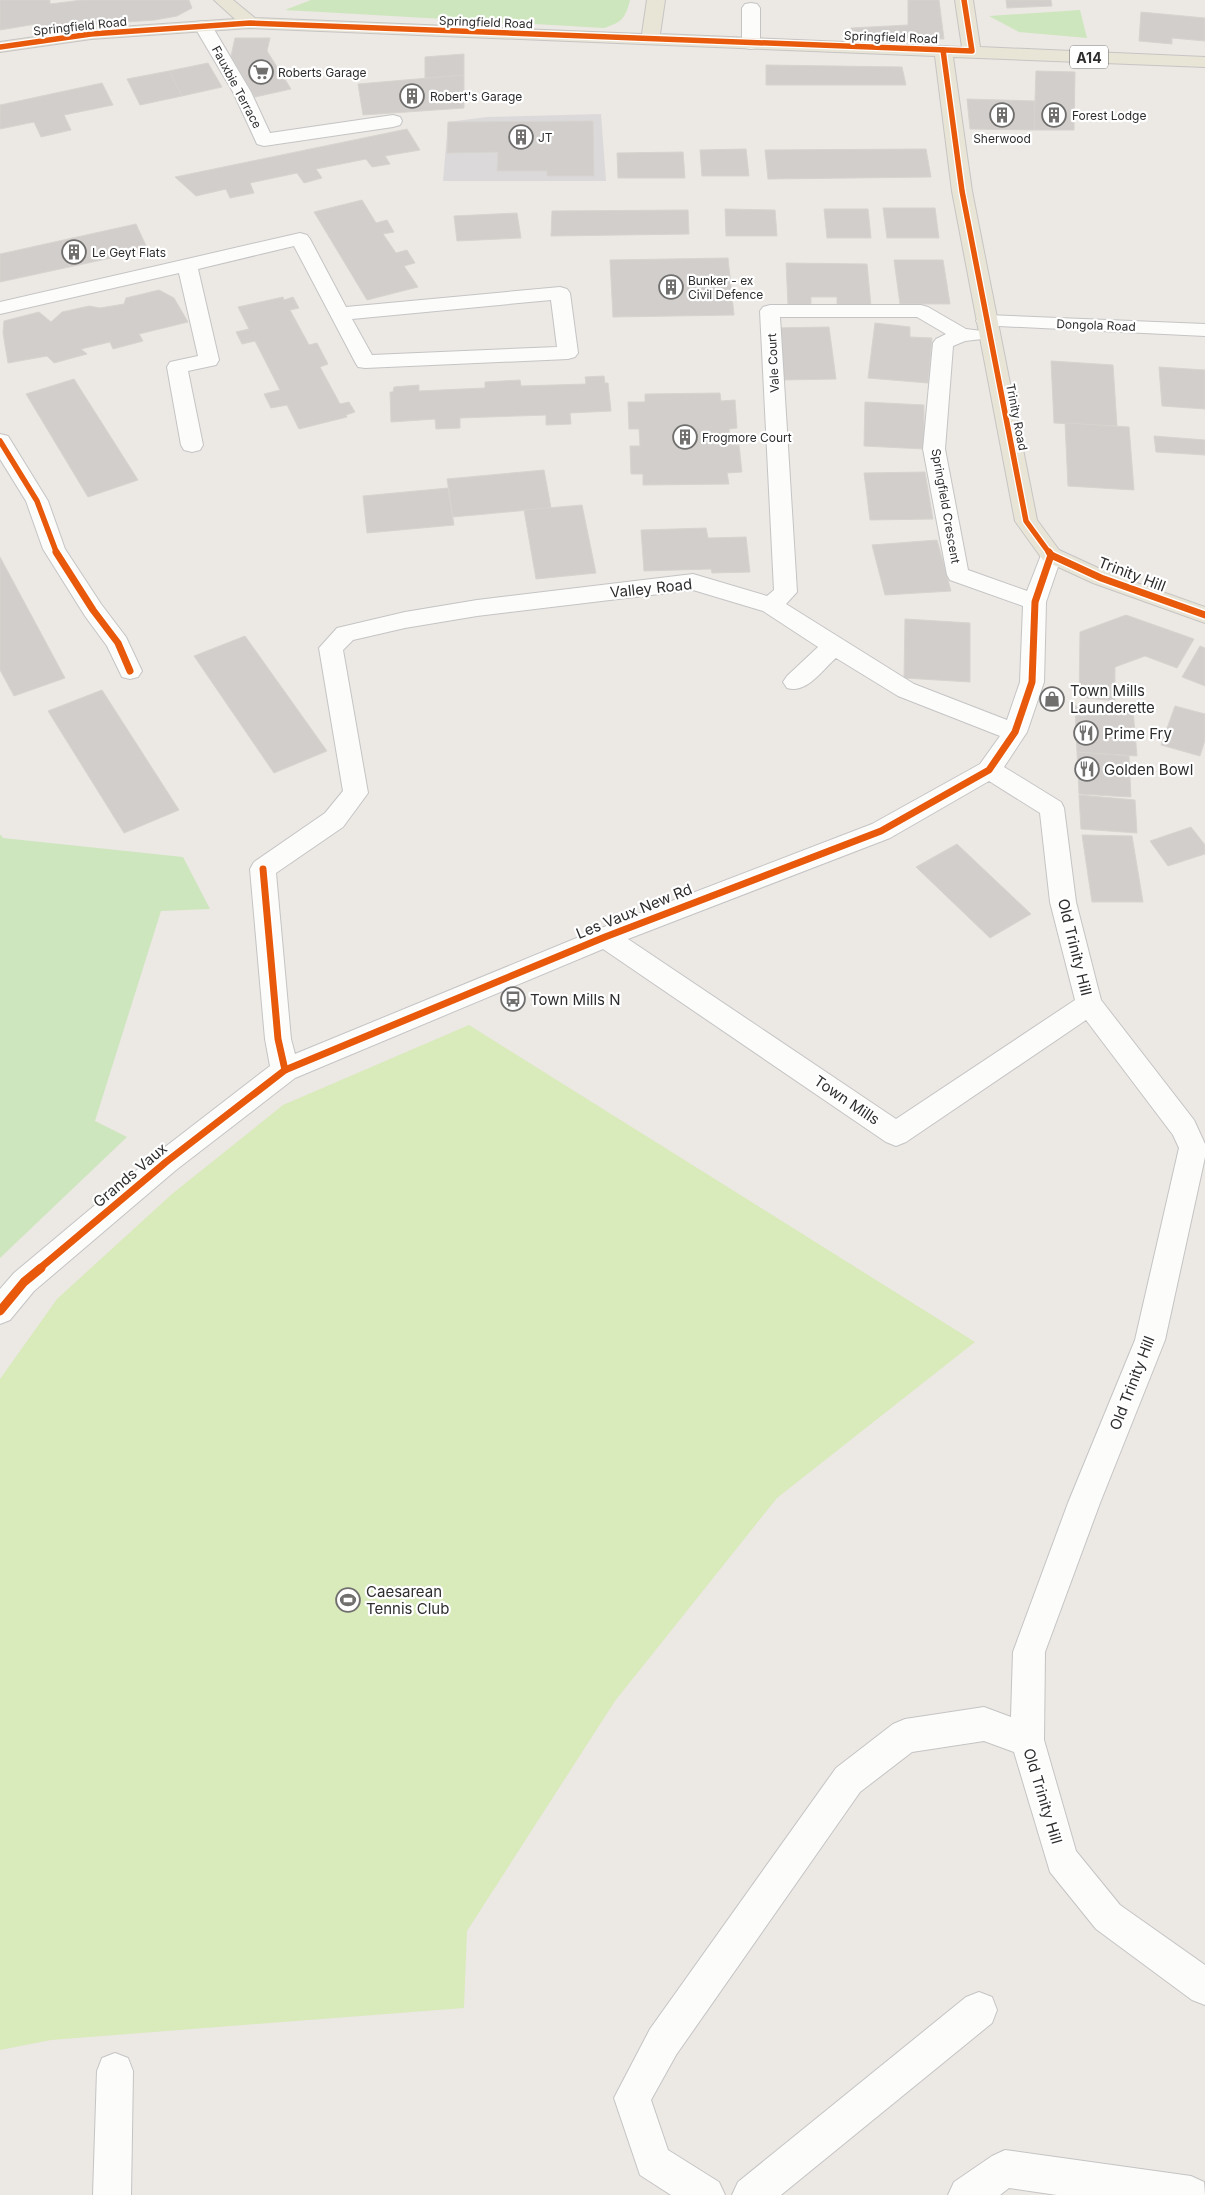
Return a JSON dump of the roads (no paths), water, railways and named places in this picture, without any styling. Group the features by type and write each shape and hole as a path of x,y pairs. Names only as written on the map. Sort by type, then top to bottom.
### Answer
{"main road":[{"path":"222,0 250,23"},
{"path":"650,40 656,0"},
{"path":"964,0 972,52"},
{"name":"Springfield Road","path":"0,47 91,34 250,23 972,52"},
{"name":"Trinity Road","path":"943,50 962,191 1026,520 1051,555"},
{"name":"A14","path":"972,52 1205,62"},
{"name":"Trinity Hill","path":"1051,555 1101,578 1205,615"}],"street":[{"path":"751,44 752,8"},
{"name":"Fauxbie Terrace","path":"204,26 242,92 264,140 393,121"},
{"path":"0,308 300,239 365,362 568,353 560,293 341,314"},
{"path":"187,266 209,360 177,367 192,445"},
{"name":"Vale Court","path":"771,605 786,592 770,311 921,311 962,335"},
{"path":"962,335 988,328"},
{"name":"Dongola Road","path":"988,328 1205,330"},
{"name":"Springfield Crescent","path":"962,335 943,343 934,449 958,575 1035,602"},
{"path":"0,440 37,501 54,549 93,610 118,643 130,671"},
{"path":"989,770 1015,732 1032,682 1035,602 1051,555"},
{"name":"Valley Road","path":"285,1070 278,1039 263,870 334,820 356,793 331,648 345,634 405,620 477,608 693,582 771,605 906,690 1015,732"},
{"path":"795,682 834,646"},
{"name":"Les Vaux New Rd","path":"285,1070 605,937 881,831 989,770"},
{"name":"Old Trinity Hill","path":"989,770 1052,808 1063,902 1089,1004 1142,1075 1199,1146 1150,1340 1084,1503 1029,1652 1027,1740 1062,1860 1108,1917 1205,1987"},
{"name":"Town Mills","path":"605,937 896,1134 1089,1004"},
{"name":"Grands Vaux","path":"0,1311 24,1282 76,1238 166,1162 285,1070"},
{"path":"706,2195 653,2162 632,2098 663,2042 848,1780 905,1736 984,1724 1027,1740"},
{"path":"751,2195 979,2010"},
{"path":"112,2195 115,2071"},
{"path":"967,2195 1005,2169 1191,2195"}],"place":[{"name":"Roberts Garage","path":"261,72"},
{"name":"Robert's Garage","path":"412,96"},
{"name":"Sherwood","path":"1002,115"},
{"name":"Forest Lodge","path":"1054,115"},
{"name":"JT","path":"521,137"},
{"name":"Le Geyt Flats","path":"74,252"},
{"name":"Bunker - ex Civil Defence","path":"671,287"},
{"name":"Frogmore Court","path":"685,437"},
{"name":"Town Mills Launderette","path":"1052,699"},
{"name":"Prime Fry","path":"1086,733"},
{"name":"Golden Bowl","path":"1087,769"},
{"name":"Town Mills N","path":"513,999"},
{"name":"Caesarean Tennis Club","path":"348,1600"}]}
